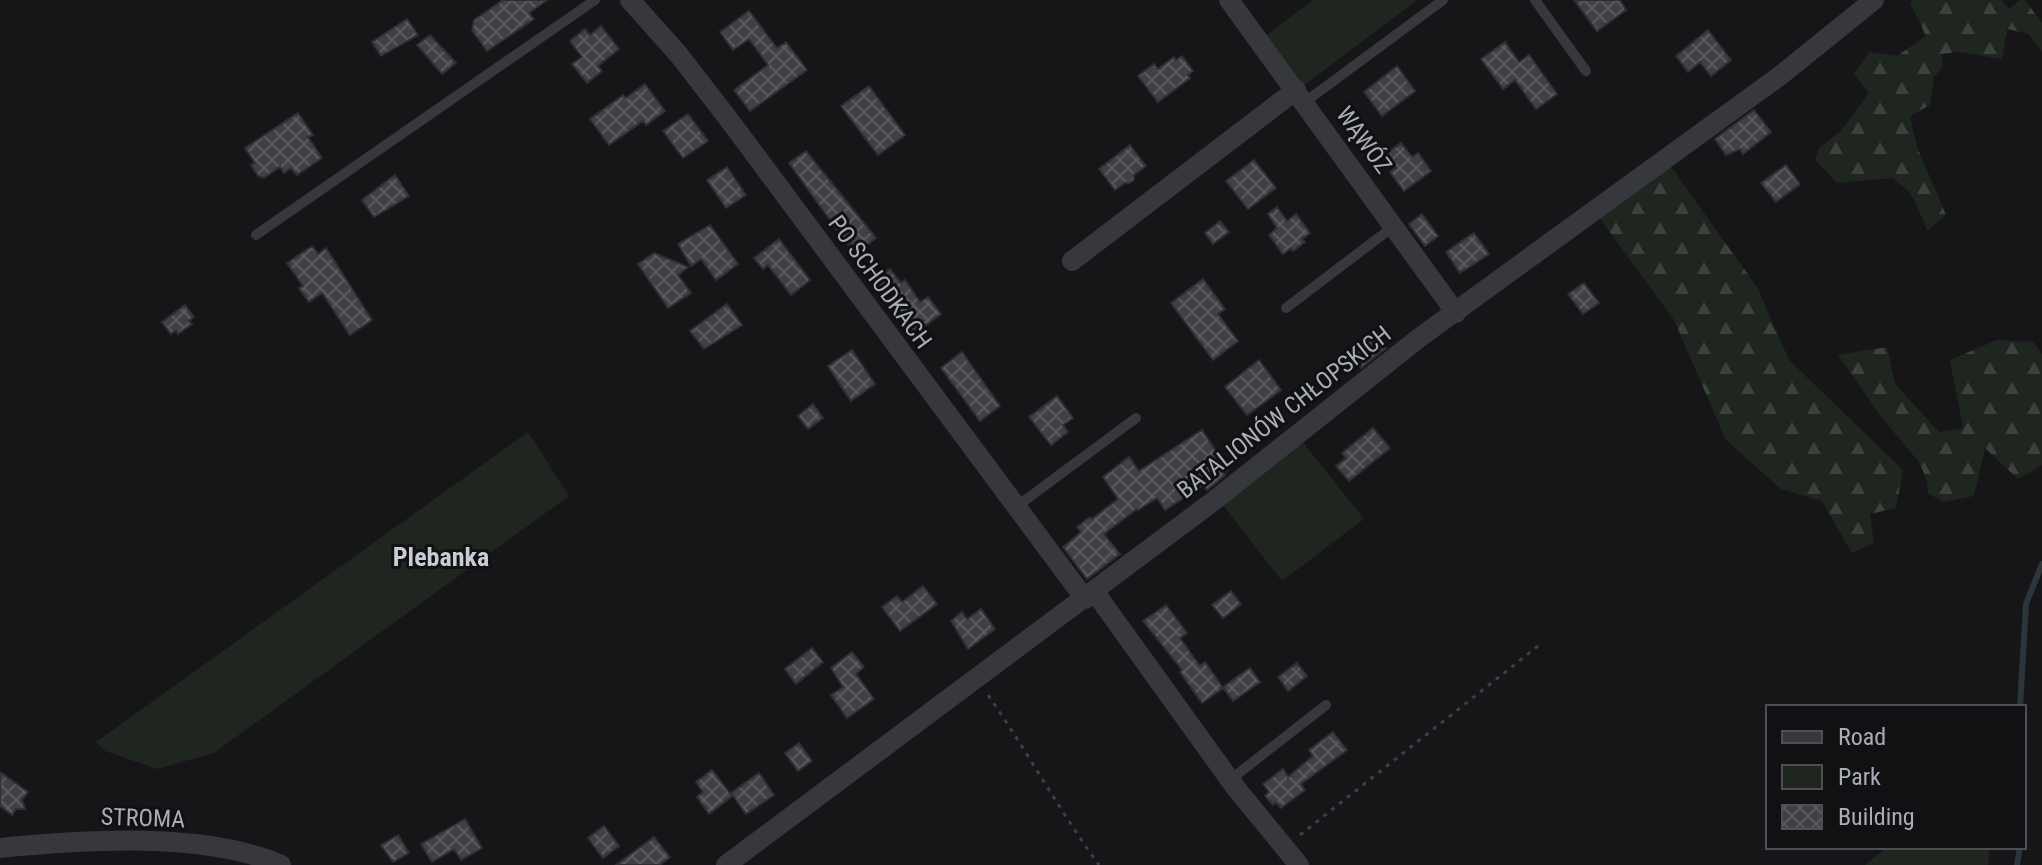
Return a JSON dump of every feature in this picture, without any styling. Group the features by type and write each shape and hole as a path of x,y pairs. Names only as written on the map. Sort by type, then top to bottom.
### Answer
{"street":[{"name":"PO SCHODKACH","path":"630,0 679,55 1016,507 1089,595 1299,865"},
{"name":"WĄWÓZ","path":"1229,0 1456,313"},
{"name":"BATALIONÓW CHŁOPSKICH","path":"726,865 1211,503 1419,338 1781,75 1874,0"},
{"path":"1072,261 1300,96"},
{"name":"STROMA","path":"0,848 48,843 140,841 226,848 259,855 281,865"}],"lane":[{"path":"256,235 595,0"},
{"path":"1300,96 1443,0"},
{"path":"1535,0 1586,71"},
{"path":"1286,308 1394,226"},
{"path":"1016,507 1136,418"},
{"path":"1230,780 1326,705"}],"path":[{"path":"1284,847 1538,646"},
{"path":"977,678 1021,742 1069,824 1099,865"}],"green space":[{"path":"1313,0 1417,0 1302,87 1264,37"},
{"path":"1912,0 2001,0 2009,9 2020,0 2025,0 2042,23 2042,51 2028,34 2007,29 2002,59 1959,52 1941,54 1943,67 1934,77 1930,105 1910,116 1917,147 1946,215 1928,230 1911,194 1893,178 1837,183 1815,160 1819,148 1841,131 1869,93 1854,74 1869,52 1897,56 1926,36 1910,3"},
{"path":"1669,164 1757,287 1789,360 1903,470 1896,508 1870,514 1874,543 1852,553 1822,501 1781,489 1726,440 1674,320 1598,216"},
{"path":"1997,340 2033,342 2042,354 2042,465 2018,479 1985,448 1974,496 1943,502 1928,493 1927,480 1919,462 1882,418 1838,355 1887,347 1895,384 1939,432 1963,428 1950,360"},
{"path":"528,432 569,496 214,753 157,769 105,751 96,742"},
{"path":"1302,441 1364,519 1282,581 1222,504"},
{"path":"1885,849 1990,849 1988,865 1865,865"}],"building":[{"path":"503,0 547,0 529,13 534,19 487,51 472,30 474,20"},
{"path":"1574,0 1620,0 1626,10 1597,31"},
{"path":"749,11 777,48 786,42 807,70 750,111 734,90 768,65 749,39 733,50 720,32"},
{"path":"407,19 418,35 381,56 372,42"},
{"path":"601,26 619,49 598,66 602,71 587,83 572,64 582,57 570,41 585,29 590,35"},
{"path":"1708,30 1731,60 1711,76 1700,62 1688,72 1676,56"},
{"path":"430,35 456,63 442,74 417,45"},
{"path":"1505,42 1519,62 1529,55 1557,94 1536,109 1515,80 1503,89 1481,59"},
{"path":"1182,56 1193,71 1188,75 1190,78 1158,102 1138,76 1154,64 1158,69 1174,57 1176,60"},
{"path":"1397,66 1415,91 1382,116 1364,92"},
{"path":"645,84 665,111 646,125 643,121 609,145 590,119 623,95 626,98"},
{"path":"869,86 905,135 878,155 841,106"},
{"path":"1754,110 1771,132 1743,154 1740,149 1726,155 1715,139"},
{"path":"298,113 313,135 308,137 322,158 297,175 291,168 284,173 280,167 264,178 258,176 251,165 255,163 245,148"},
{"path":"688,114 708,141 683,158 663,131"},
{"path":"1401,143 1412,157 1418,153 1431,171 1404,191 1390,172 1396,168 1386,154"},
{"path":"1130,145 1146,166 1134,175 1134,180 1115,190 1099,169"},
{"path":"806,151 876,238 857,252 851,243 848,245 789,163"},
{"path":"1254,160 1276,188 1248,209 1226,181"},
{"path":"1786,165 1800,184 1776,202 1761,183"},
{"path":"727,167 746,195 726,208 707,180"},
{"path":"395,175 409,196 374,217 362,200"},
{"path":"1277,207 1287,221 1296,214 1310,233 1302,239 1305,242 1283,254 1269,235 1277,228 1268,214"},
{"path":"1422,214 1438,236 1425,246 1409,224"},
{"path":"1220,221 1229,232 1213,244 1205,233"},
{"path":"710,225 738,264 716,280 701,259 691,266 678,244"},
{"path":"1474,233 1489,254 1460,273 1446,252"},
{"path":"779,239 810,280 791,295 768,265 763,269 754,258"},
{"path":"312,246 318,254 326,248 372,320 350,335 322,293 309,302 299,288 303,286 287,263"},
{"path":"654,253 688,267 678,275 691,293 668,308 638,264"},
{"path":"890,269 901,283 905,280 920,302 928,297 941,314 914,334 875,280"},
{"path":"1203,279 1225,309 1218,314 1238,341 1213,360 1171,303"},
{"path":"1584,283 1599,303 1583,314 1568,294"},
{"path":"727,304 742,325 704,349 690,331"},
{"path":"185,305 194,317 189,321 192,324 178,334 176,330 171,334 162,322"},
{"path":"1376,335 1386,348 1361,368 1351,356"},
{"path":"852,350 875,384 851,401 828,366"},
{"path":"962,352 1000,406 980,421 941,368"},
{"path":"1259,360 1281,390 1247,415 1225,387"},
{"path":"1057,396 1073,418 1063,425 1068,432 1051,445 1029,417"},
{"path":"813,404 823,418 808,429 798,416"},
{"path":"1373,428 1390,448 1349,481 1336,466 1346,458 1342,453"},
{"path":"1202,430 1228,470 1223,472 1225,475 1207,490 1203,485 1165,510 1157,498 1137,509 1104,534 1120,554 1087,579 1063,547 1081,532 1077,527 1118,499 1103,477 1129,457 1139,471"},
{"path":"923,586 937,604 900,631 882,607 897,596 902,602"},
{"path":"1231,591 1241,604 1223,618 1212,605"},
{"path":"1166,605 1187,633 1180,638 1200,666 1205,662 1223,688 1202,703 1180,672 1182,670 1143,621"},
{"path":"981,609 995,629 968,649 951,621 962,612 967,619"},
{"path":"812,648 823,662 796,684 785,669"},
{"path":"852,652 864,667 856,674 874,699 847,718 831,695 843,687 831,668"},
{"path":"1297,663 1307,676 1288,691 1278,677"},
{"path":"1250,668 1260,682 1233,701 1223,687"},
{"path":"1333,732 1347,750 1301,784 1305,790 1281,808 1276,802 1273,805 1265,796 1269,792 1263,784 1283,769 1288,777 1313,756 1309,750"},
{"path":"799,743 812,761 798,771 785,753"},
{"path":"712,770 732,796 709,814 697,797 703,792 696,782"},
{"path":"0,772 28,792 22,800 25,809 16,809 12,815 0,806"},
{"path":"759,773 774,795 746,814 731,793"},
{"path":"465,819 482,848 461,860 454,849 432,862 421,844"},
{"path":"604,826 619,846 603,858 588,838"},
{"path":"398,835 409,853 393,862 381,845"},
{"path":"654,837 670,857 660,865 616,865"}],"waterway":[{"path":"2020,705 2026,604 2042,564"},
{"path":"2017,865 2020,849"}],"district":[{"name":"Plebanka","path":"441,557"}]}
